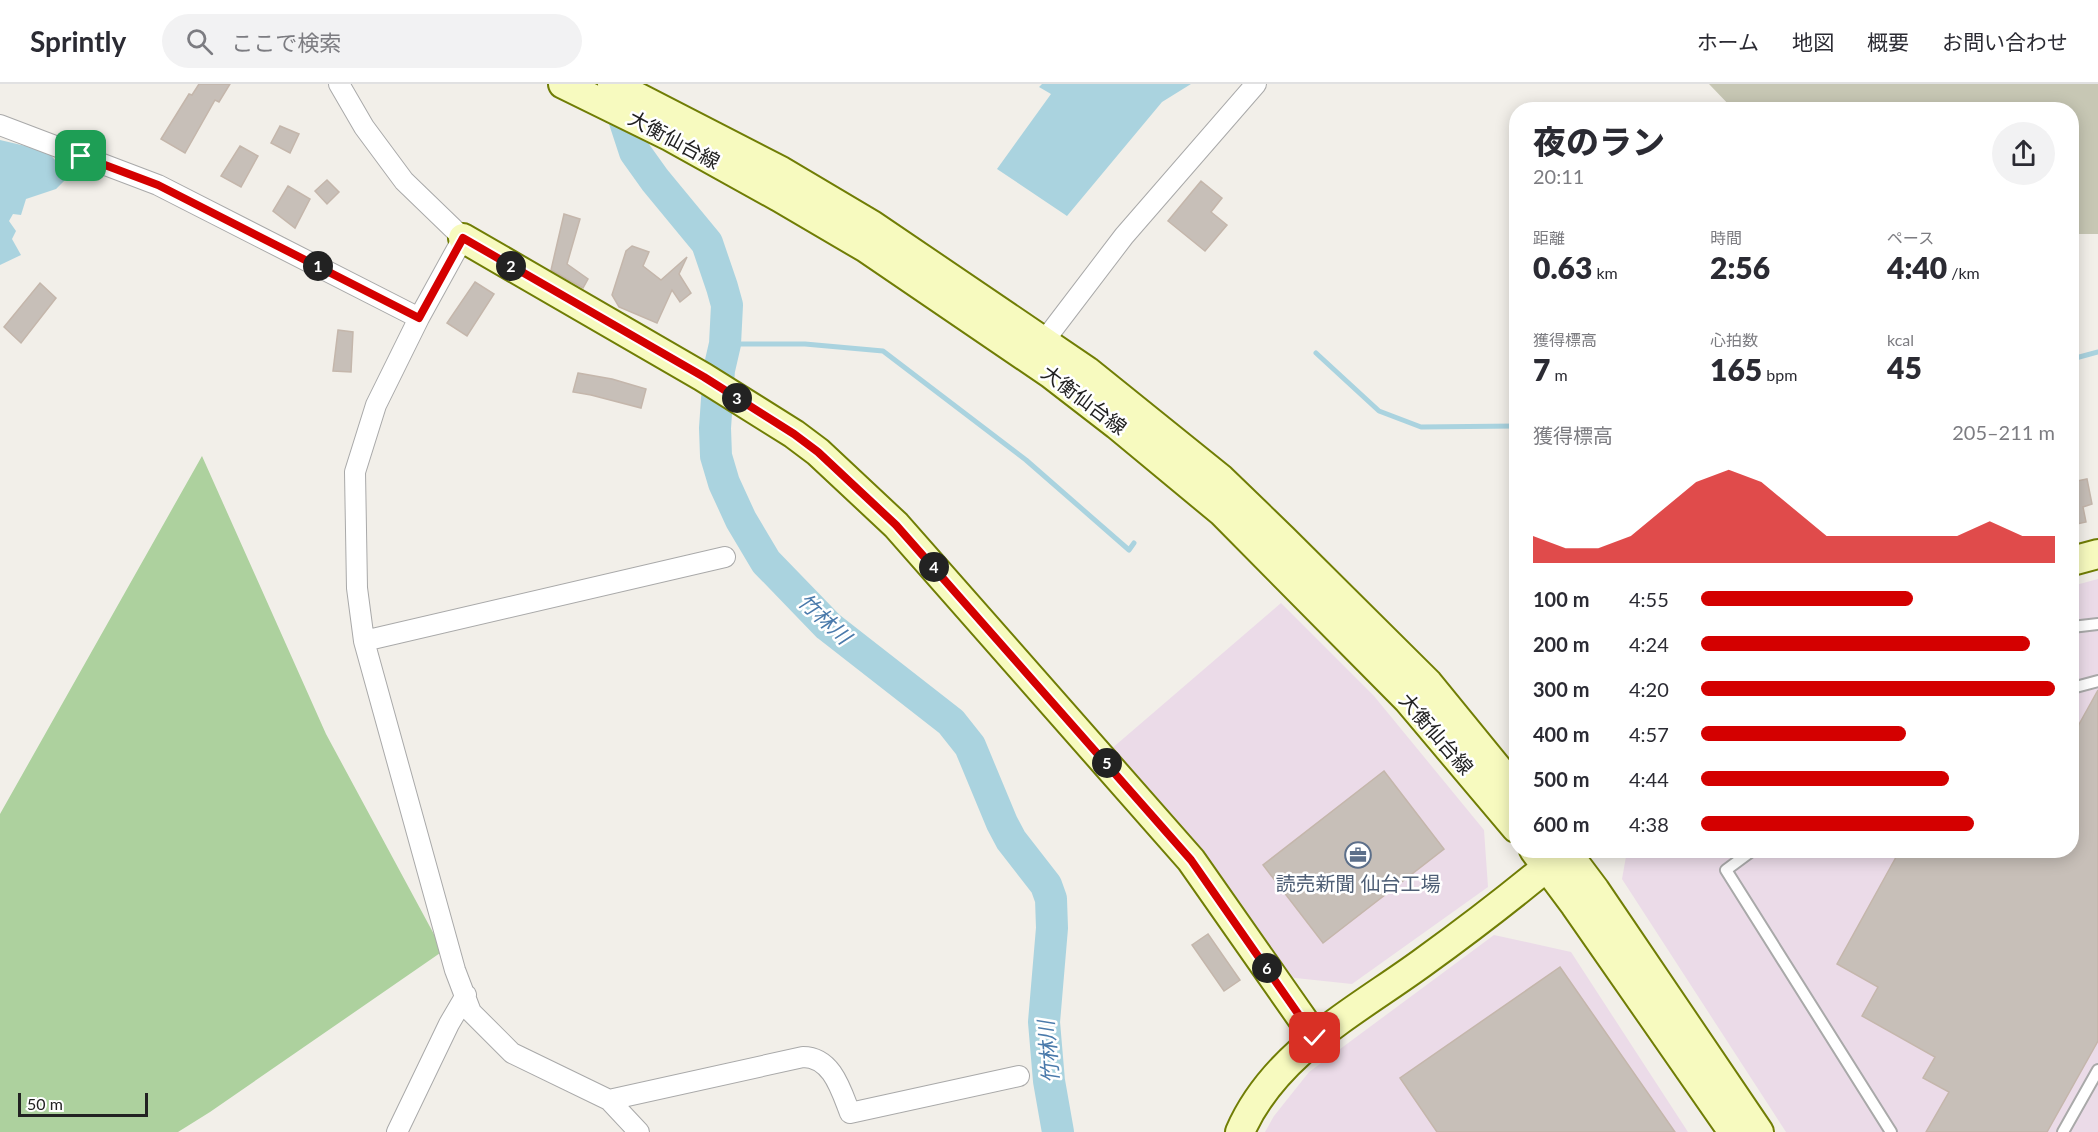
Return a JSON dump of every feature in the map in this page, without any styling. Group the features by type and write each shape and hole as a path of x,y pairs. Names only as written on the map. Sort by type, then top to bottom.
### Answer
{"main road":[{"name":"大衡仙台線","path":"612,84 782,171 872,225 1087,371 1237,494 1428,683 1509,782"},
{"name":"大衡仙台線","path":"568,86 671,137 866,248 1051,374 1118,425 1222,512 1408,700 1509,820"},
{"path":"463,238 740,399 818,452 896,525 1191,860 1315,1038"},
{"path":"2079,559 2098,554"},
{"path":"1240,1132 1258,1098 1276,1076 1315,1038 1423,963 1551,858"},
{"path":"1558,858 1575,904 1733,1132"},
{"path":"1560,858 1595,890 1760,1132"}],"street":[{"path":"339,84 364,127 404,182 463,238 419,318 376,405 355,472 357,588 364,640 455,970 471,1012 512,1053 609,1100 639,1132"},
{"path":"1044,341 1124,236 1256,84"},
{"path":"0,125 158,185 419,318"},
{"path":"364,640 725,557"},
{"path":"397,1132 449,1024 466,995"},
{"path":"609,1100 803,1057 811,1057 823,1062 836,1080 850,1113 1019,1076"}],"lane":[{"path":"2079,626 2098,624"},
{"path":"2079,686 2098,681"},
{"path":"1742,858 1726,870 1891,1132"},
{"path":"2063,1132 2098,1070"}],"shaded area":[{"path":"1709,84 2098,84 2098,234 2079,234 2079,102 1726,102"},
{"path":"2098,579 2098,1132 1786,1132 1622,879 1626,858 2079,858 2079,584"},
{"path":"1281,603 1374,696 1484,830 1488,887 1352,984 1286,977 1110,750"},
{"path":"1494,935 1571,952 1688,1132 1265,1132 1274,1116 1309,1072"}],"green space":[{"path":"202,456 326,734 443,951 178,1132 0,1132 0,814"}],"water":[{"path":"1042,84 1191,84 1162,102 1067,216 997,169 1051,94 1039,87"},
{"path":"0,140 47,151 64,170 60,175 65,180 56,189 26,199 21,215 13,214 9,221 16,231 12,239 21,255 0,265"}],"building":[{"path":"199,84 230,84 219,102 215,100 185,153 161,139 189,94 192,95"},
{"path":"280,126 299,134 290,153 271,143"},
{"path":"240,146 258,156 241,187 221,176"},
{"path":"327,180 339,192 327,204 315,191"},
{"path":"1201,181 1222,198 1211,212 1227,225 1205,251 1168,221"},
{"path":"288,186 310,199 295,228 273,211"},
{"path":"564,214 580,219 567,264 588,279 583,288 551,270"},
{"path":"632,246 649,252 643,266 661,280 687,257 679,274 691,293 680,302 672,290 657,323 619,307 612,295 626,251"},
{"path":"475,282 494,294 467,336 447,323"},
{"path":"40,283 56,298 21,343 4,327"},
{"path":"338,330 353,332 351,372 333,371"},
{"path":"578,373 612,379 646,389 641,408 573,392"},
{"path":"2087,479 2092,504 2083,507 2086,522 2079,524 2079,481"},
{"path":"2098,690 2098,1041 2047,1132 1926,1132 1949,1092 1923,1078 1935,1057 1862,1016 1878,987 1837,964 1896,858 2079,858 2079,724"},
{"path":"1384,771 1444,849 1323,943 1263,865"},
{"path":"1208,934 1240,980 1224,991 1192,945"},
{"path":"1560,967 1675,1132 1437,1132 1400,1078"}],"waterway":[{"name":"竹林川","path":"615,91 635,152 707,243 722,287 727,305 725,344 719,370 715,428 716,456 724,483 741,520 766,562 828,626 951,722 970,746 1011,840 1046,885 1051,899 1052,928 1044,1022 1049,1081 1058,1132"},
{"path":"725,344 805,344 883,351 1026,460 1129,550 1134,543"},
{"path":"2079,357 2098,352"},
{"path":"1316,353 1379,411 1421,427 1509,426"}],"place":[{"name":"読売新聞 仙台工場","path":"1358,855"}],"route":[{"path":"81,156 158,185 419,318 463,238 704,377 794,434 818,452 896,525 1191,860 1315,1038"}]}
